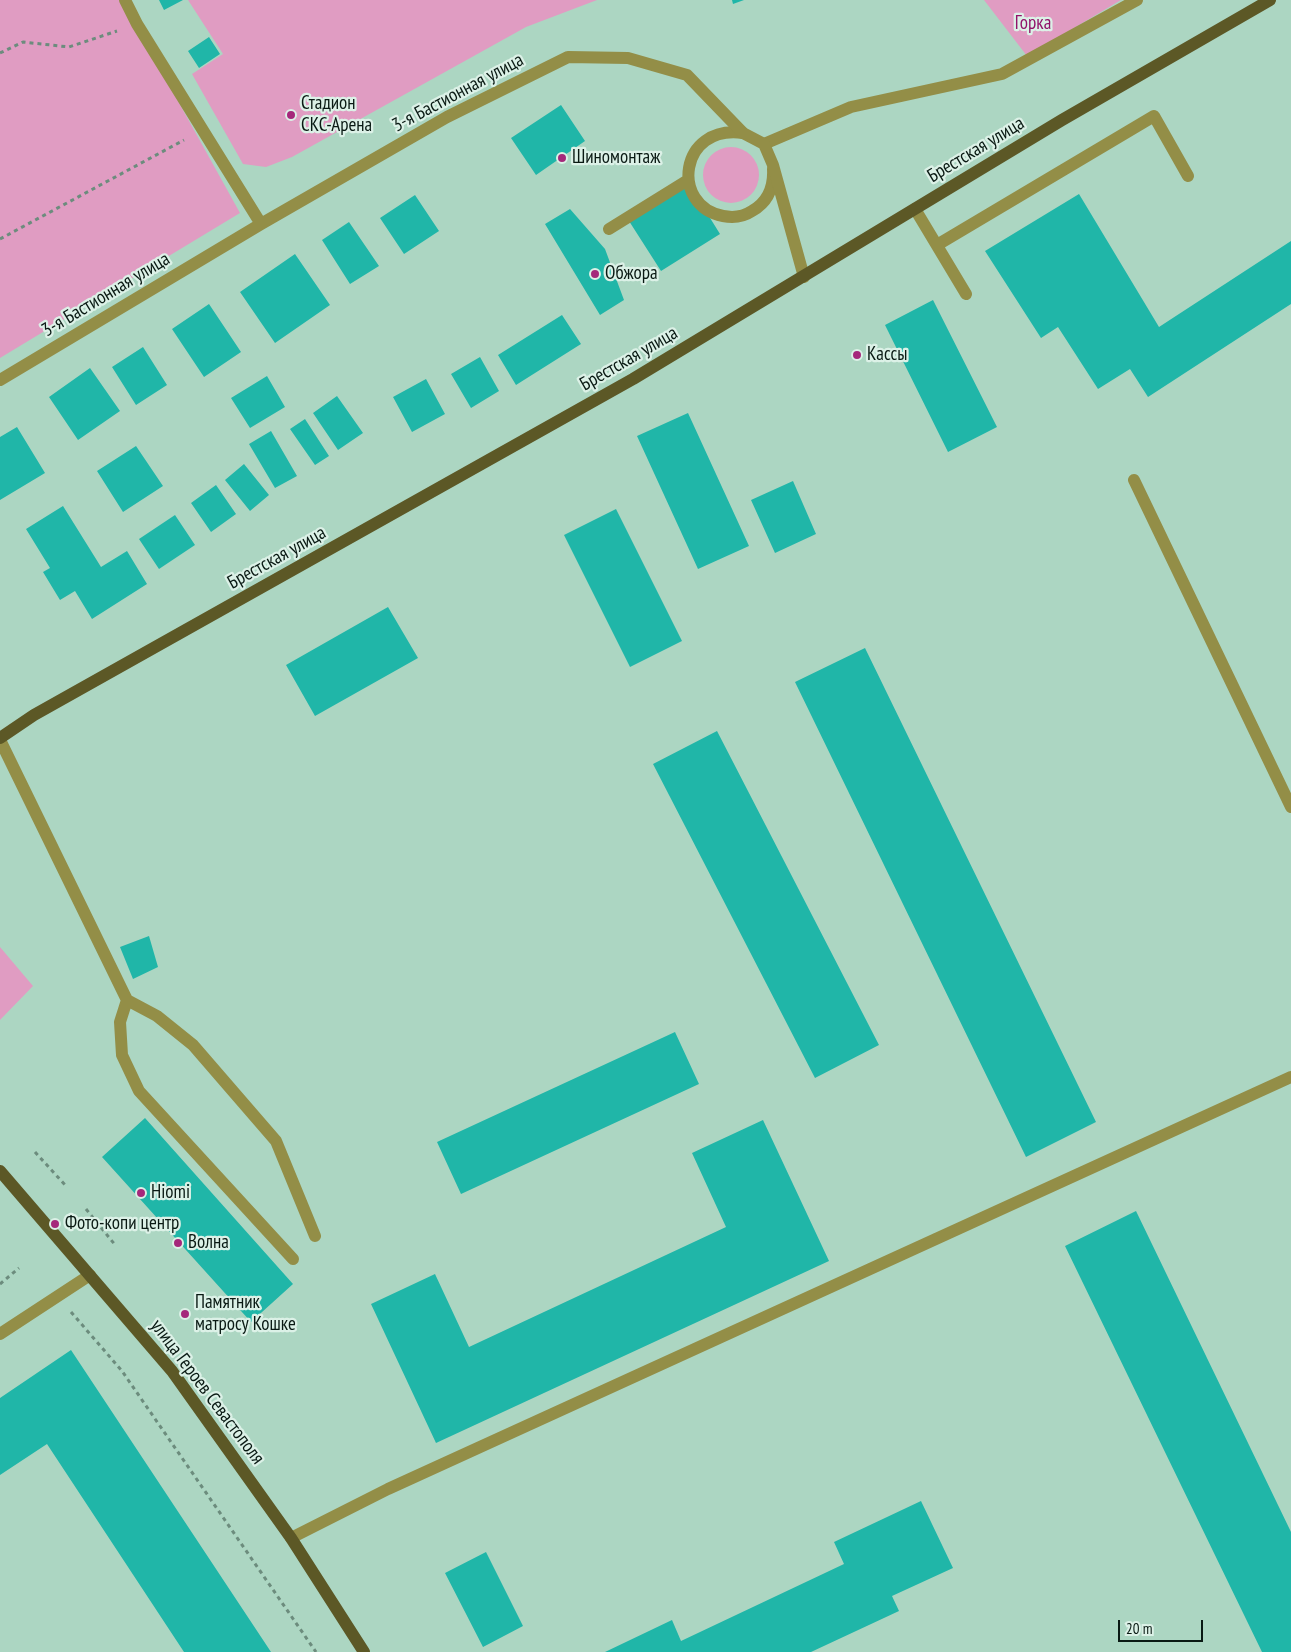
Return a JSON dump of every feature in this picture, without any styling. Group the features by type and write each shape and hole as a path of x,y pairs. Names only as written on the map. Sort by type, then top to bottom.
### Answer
{"main road":[{"name":"Брестская улица","path":"0,739 34,716 634,379 1062,120 1270,0"},
{"name":"улица Героев Севастополя","path":"0,1171 172,1371 291,1538 364,1652"}],"street":[{"path":"125,0 137,24 261,224"},
{"path":"804,277 773,165 764,144 851,107 1002,74 1137,0"},
{"name":"3-я Бастионная улица","path":"0,380 261,224 447,117 568,57 628,58 687,75 743,132 764,144"},
{"path":"937,245 1154,116 1188,176"},
{"path":"743,132 729,131 715,134 703,142 694,152 689,166 688,180 693,195 703,207 716,215 731,218 746,215 760,207 769,195 774,180 773,165"},
{"path":"610,229 688,180"},
{"path":"915,209 966,294"},
{"path":"1134,480 1291,807"},
{"path":"0,739 127,1000 157,1016 193,1045 276,1142 315,1236"},
{"path":"127,1000 120,1022 122,1054 139,1091 292,1259"},
{"path":"291,1538 388,1489 1291,1077"},
{"path":"0,1334 90,1275"}],"path":[{"path":"0,53 23,42 68,47 137,24"},
{"path":"0,239 203,130"},
{"path":"35,1152 66,1186"},
{"path":"86,1209 116,1246"},
{"path":"0,1284 19,1268"},
{"path":"58,1296 122,1371 316,1652"}],"green space":[{"path":"0,0 122,0 240,213 0,358"},
{"name":"Стадион СКС-Арена","path":"188,0 597,0 526,27 292,157 266,167 243,164 192,74 223,54"},
{"name":"Горка","path":"984,0 1121,0 1027,56"},
{"path":"726,147 736,147 751,155 757,164 759,175 757,186 751,195 736,203 726,203 715,198 708,191 703,180 703,170 708,159 715,152"},
{"path":"0,947 33,986 0,1020"}],"building":[{"path":"159,0 183,0 164,10"},
{"path":"732,0 744,0 733,4"},
{"path":"209,37 220,54 199,68 188,51"},
{"path":"561,105 585,141 536,175 511,138"},
{"path":"689,184 720,234 661,271 629,221"},
{"path":"1079,194 1159,327 1291,241 1291,304 1148,397 1130,369 1098,389 1058,327 1041,338 985,251"},
{"path":"415,195 439,231 404,254 380,218"},
{"name":"Обжора","path":"570,209 605,249 624,300 600,315 545,224"},
{"path":"349,222 379,266 350,284 322,240"},
{"path":"295,254 330,305 275,343 240,292"},
{"path":"933,300 997,427 948,452 885,325"},
{"path":"209,304 241,352 204,377 172,329"},
{"path":"562,315 581,344 516,385 498,355"},
{"path":"143,347 167,385 136,405 112,367"},
{"path":"480,357 499,391 471,408 451,374"},
{"path":"90,368 120,411 78,440 49,397"},
{"path":"267,376 285,407 250,428 231,398"},
{"path":"426,379 445,414 412,432 393,397"},
{"path":"337,396 363,433 338,450 313,413"},
{"path":"688,413 749,546 698,569 637,436"},
{"path":"305,419 329,456 315,465 290,429"},
{"path":"17,427 45,473 0,500 0,437"},
{"path":"271,431 297,476 275,488 249,444"},
{"path":"136,446 163,486 123,512 97,471"},
{"path":"244,464 269,495 250,511 225,480"},
{"path":"793,481 816,534 775,553 751,500"},
{"path":"216,485 236,514 211,532 191,503"},
{"path":"63,506 101,567 127,551 147,584 92,619 75,591 60,600 43,572 50,568 26,529"},
{"path":"616,509 682,641 630,667 564,535"},
{"path":"175,515 195,545 159,569 139,539"},
{"path":"388,607 418,658 315,716 286,665"},
{"path":"865,648 1096,1122 1026,1157 795,682"},
{"path":"717,731 879,1045 815,1078 653,764"},
{"path":"149,936 158,967 133,979 120,947"},
{"path":"675,1032 699,1084 461,1194 437,1142"},
{"path":"145,1118 293,1284 251,1322 102,1157"},
{"path":"763,1120 829,1261 436,1443 371,1304 435,1274 469,1347 726,1227 692,1153"},
{"path":"1136,1211 1291,1532 1291,1652 1262,1652 1065,1246"},
{"path":"71,1350 271,1652 184,1652 47,1444 0,1475 0,1398"},
{"path":"921,1501 953,1568 892,1596 899,1611 811,1652 605,1652 672,1620 681,1641 844,1564 834,1542"},
{"path":"486,1552 523,1626 483,1647 445,1573"}],"place":[{"name":"Стадион СКС-Арена","path":"291,115"},
{"name":"Шиномонтаж","path":"562,158"},
{"name":"Обжора","path":"595,274"},
{"name":"Кассы","path":"857,355"},
{"name":"Hiomi","path":"141,1193"},
{"name":"Фото-копи центр","path":"55,1224"},
{"name":"Волна","path":"178,1243"},
{"name":"Памятник матросу Кошке","path":"185,1314"}]}
